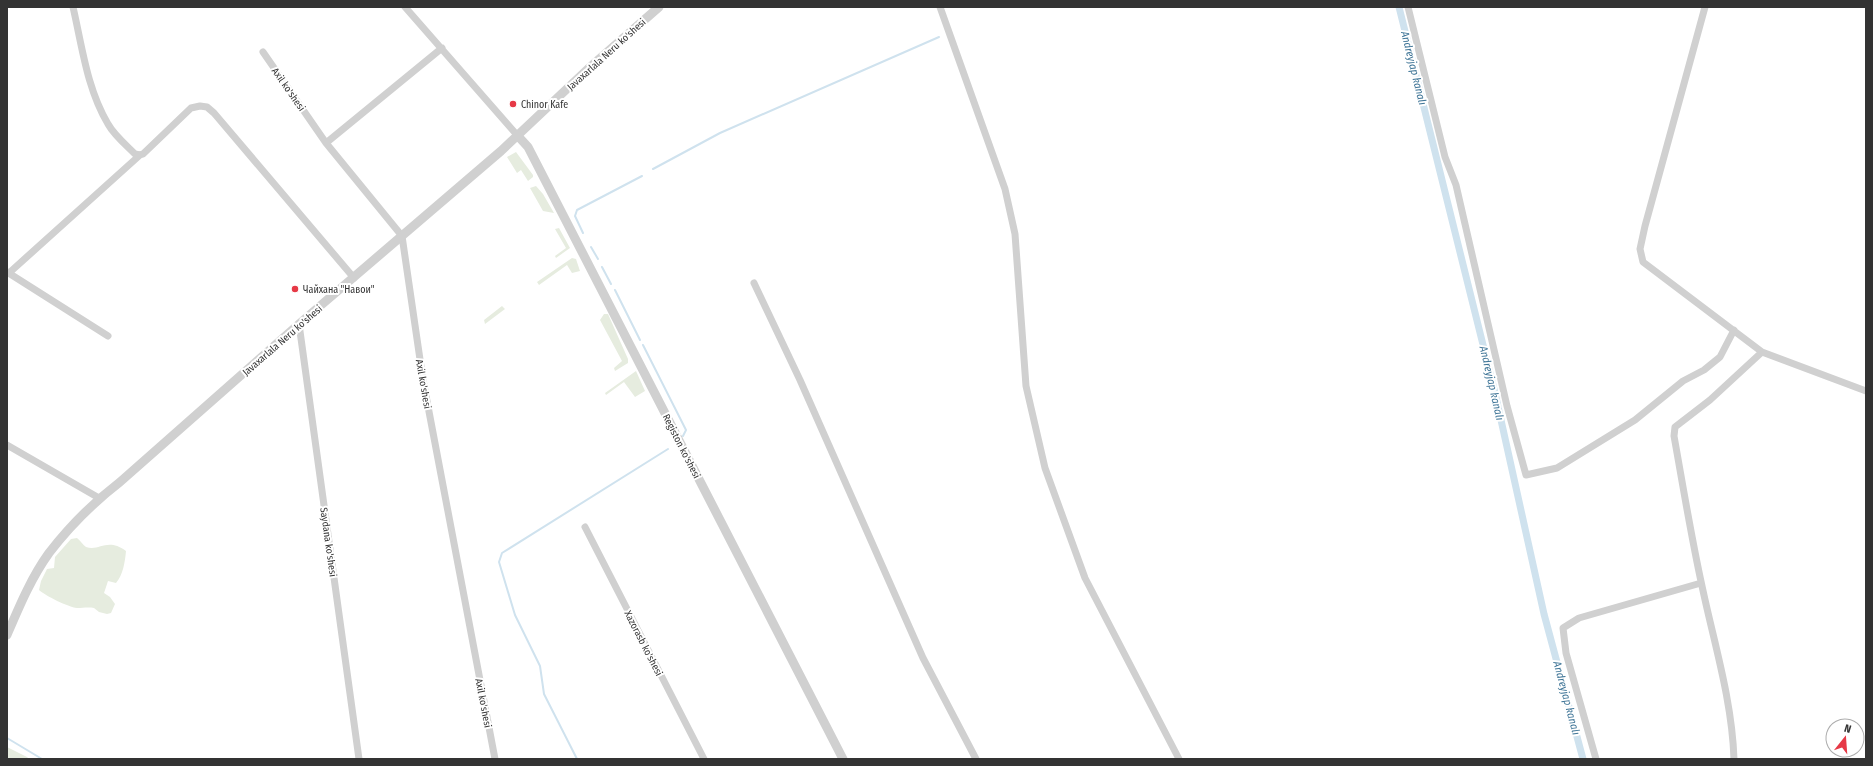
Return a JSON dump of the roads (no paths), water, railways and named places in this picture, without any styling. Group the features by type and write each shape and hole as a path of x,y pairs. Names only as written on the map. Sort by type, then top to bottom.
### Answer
{"street":[{"path":"73,7 89,80 98,103 108,125 134,154 140,155"},
{"path":"405,7 517,135"},
{"name":"Javaxarlala Neru ko'shesi","path":"7,635 23,598 49,554 99,498 120,482 299,324 501,151 588,69 659,7"},
{"path":"940,7 1005,189 1015,234 1026,386 1045,468 1085,578 1179,759"},
{"path":"1408,7 1445,157 1456,185 1502,383 1526,475 1557,468 1635,420 1683,381 1704,370 1720,357 1734,330"},
{"path":"1705,7 1645,226 1640,249 1643,262 1762,352 1866,391"},
{"path":"326,143 442,48"},
{"name":"Axil ko'shesi","path":"263,52 326,143 402,236 423,380 495,759"},
{"path":"108,336 8,273 191,108 200,106 207,107 230,131 354,278"},
{"name":"Registon ko'shesi","path":"517,135 528,147 580,246 683,450 843,759"},
{"path":"754,283 803,387 923,658 976,759"},
{"name":"Saydana ko'shesi","path":"299,324 359,759"},
{"path":"1734,759 1734,740 1727,696 1701,584 1674,436 1676,427 1710,400 1762,352"},
{"path":"7,445 99,498"},
{"name":"Xazorasb ko'shesi","path":"585,527 704,759"},
{"path":"1596,759 1566,653 1563,628 1579,618 1701,584"}],"waterway":[{"name":"Andreyjap kanalı","path":"1399,7 1495,393 1544,614 1583,759"},
{"path":"653,169 720,133 939,37"},
{"path":"583,233 575,216 577,210 642,176"},
{"path":"591,247 598,259"},
{"path":"602,267 611,284"},
{"path":"615,290 640,340"},
{"path":"643,345 686,430 683,436"},
{"path":"577,759 544,694 540,666 515,615 499,562 502,553 668,449"},
{"path":"7,738 42,759"}],"place":[{"name":"Chinor Kafe","path":"513,104"},
{"name":"Чайхана \"Навои\"","path":"295,289"}]}
